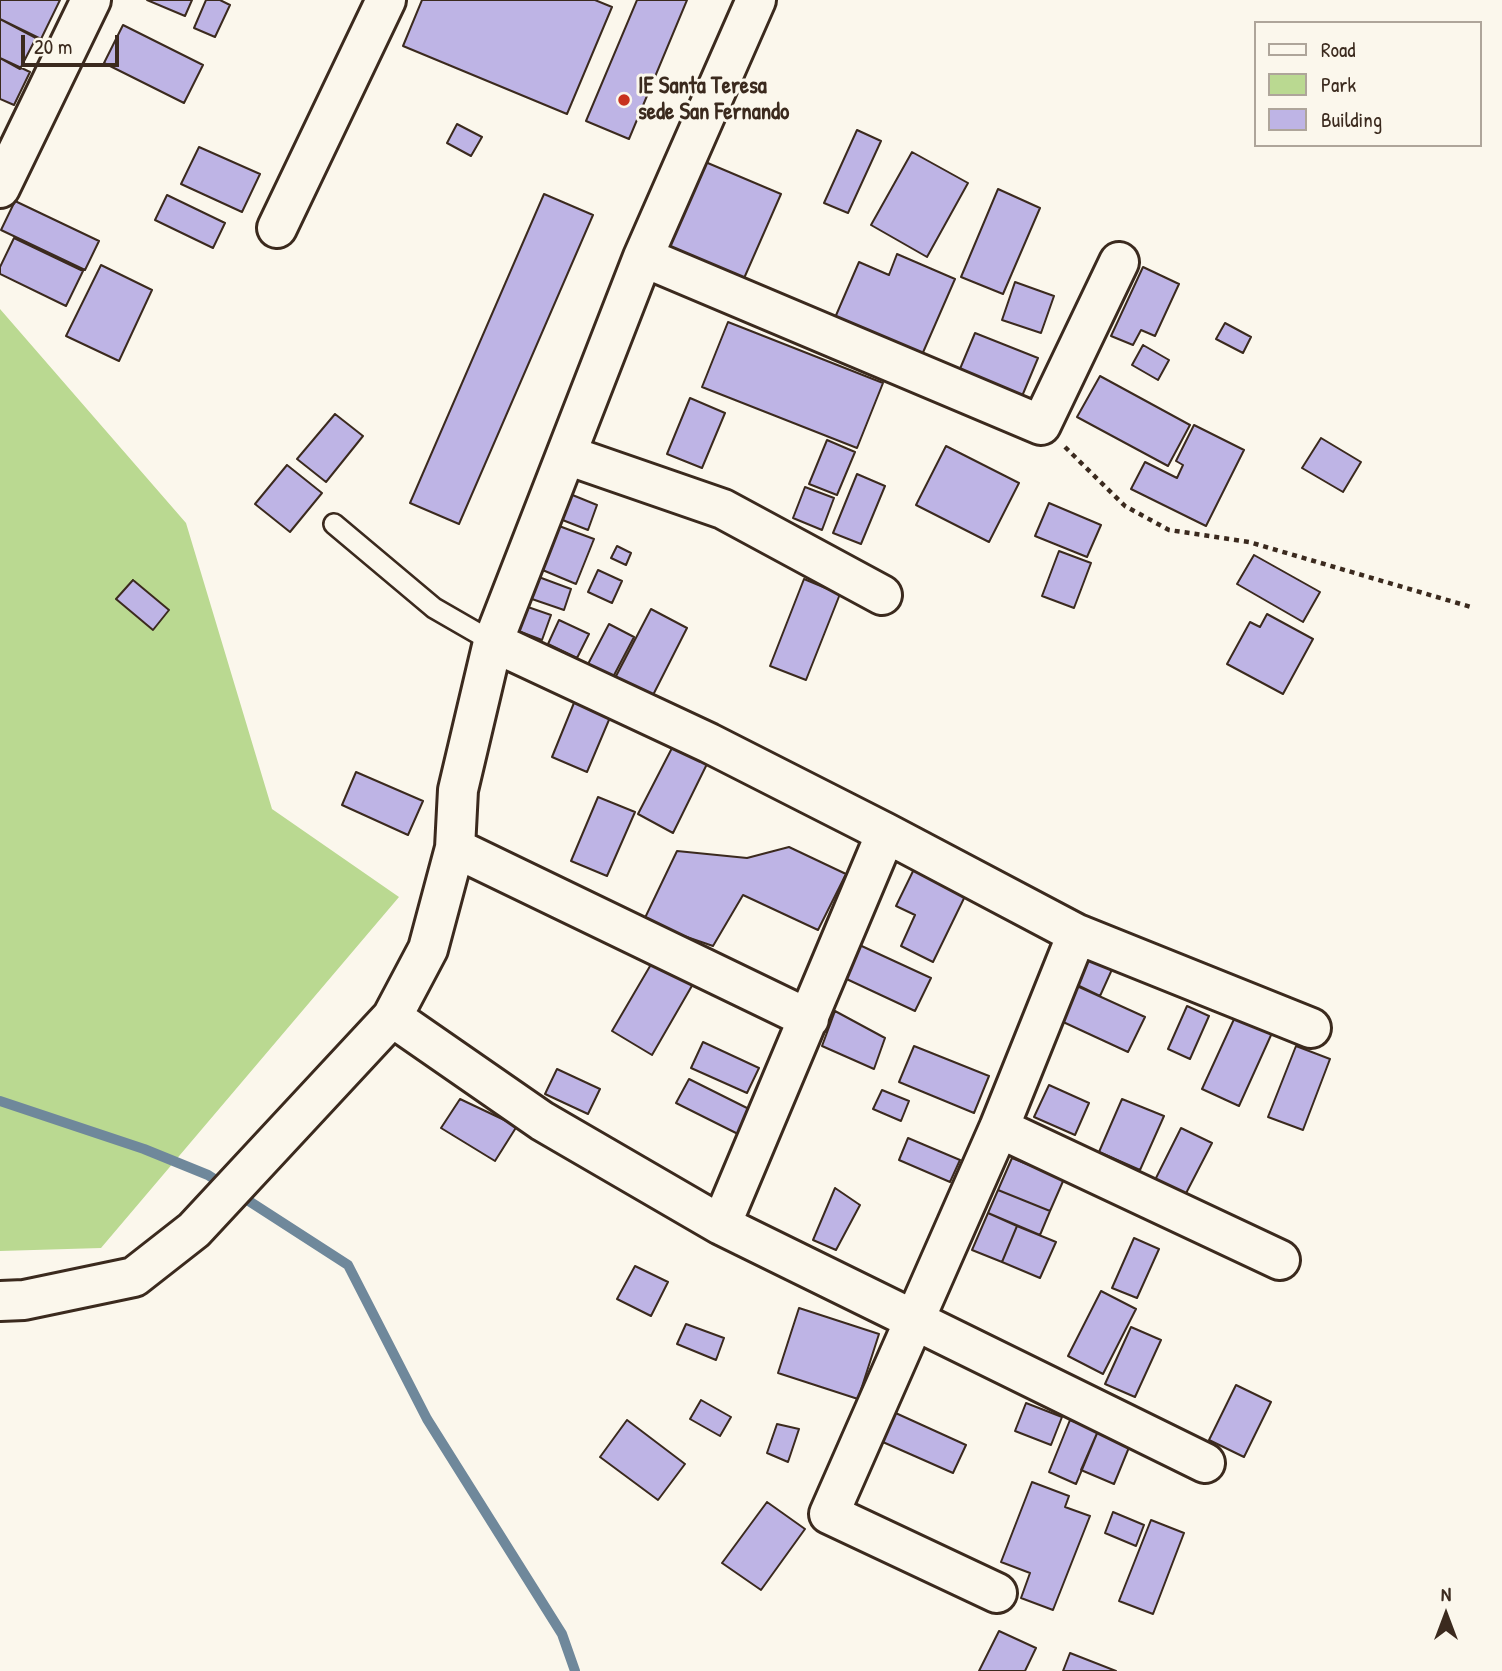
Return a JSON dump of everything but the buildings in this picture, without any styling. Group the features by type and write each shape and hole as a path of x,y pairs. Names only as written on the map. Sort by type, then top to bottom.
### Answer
{"street":[{"path":"0,188 91,0"},
{"path":"277,228 386,0"},
{"path":"0,1301 24,1300 134,1277 194,1230 392,1017 428,949 454,848 458,790 493,642 643,257 756,0"},
{"path":"643,257 1041,425 1119,262"},
{"path":"567,455 723,509 882,595"},
{"path":"493,642 709,743 1077,934 1311,1028"},
{"path":"721,1225 886,833"},
{"path":"454,848 809,1019"},
{"path":"997,1593 829,1514 999,1128 1077,934"},
{"path":"392,1017 542,1121 721,1225 1205,1463"},
{"path":"999,1128 1280,1260"}],"lane":[{"path":"334,524 434,608 493,642"}],"path":[{"path":"1041,425 1125,506 1168,530 1249,542 1471,607"}],"green space":[{"path":"0,309 186,523 272,809 399,897 101,1248 0,1251"}],"waterway":[{"path":"0,1101 144,1149 208,1175 225,1186"},
{"path":"238,1194 348,1265 427,1419 562,1634 575,1671"}],"place":[{"name":"IE Santa Teresa sede San Fernando","path":"624,100"}]}
